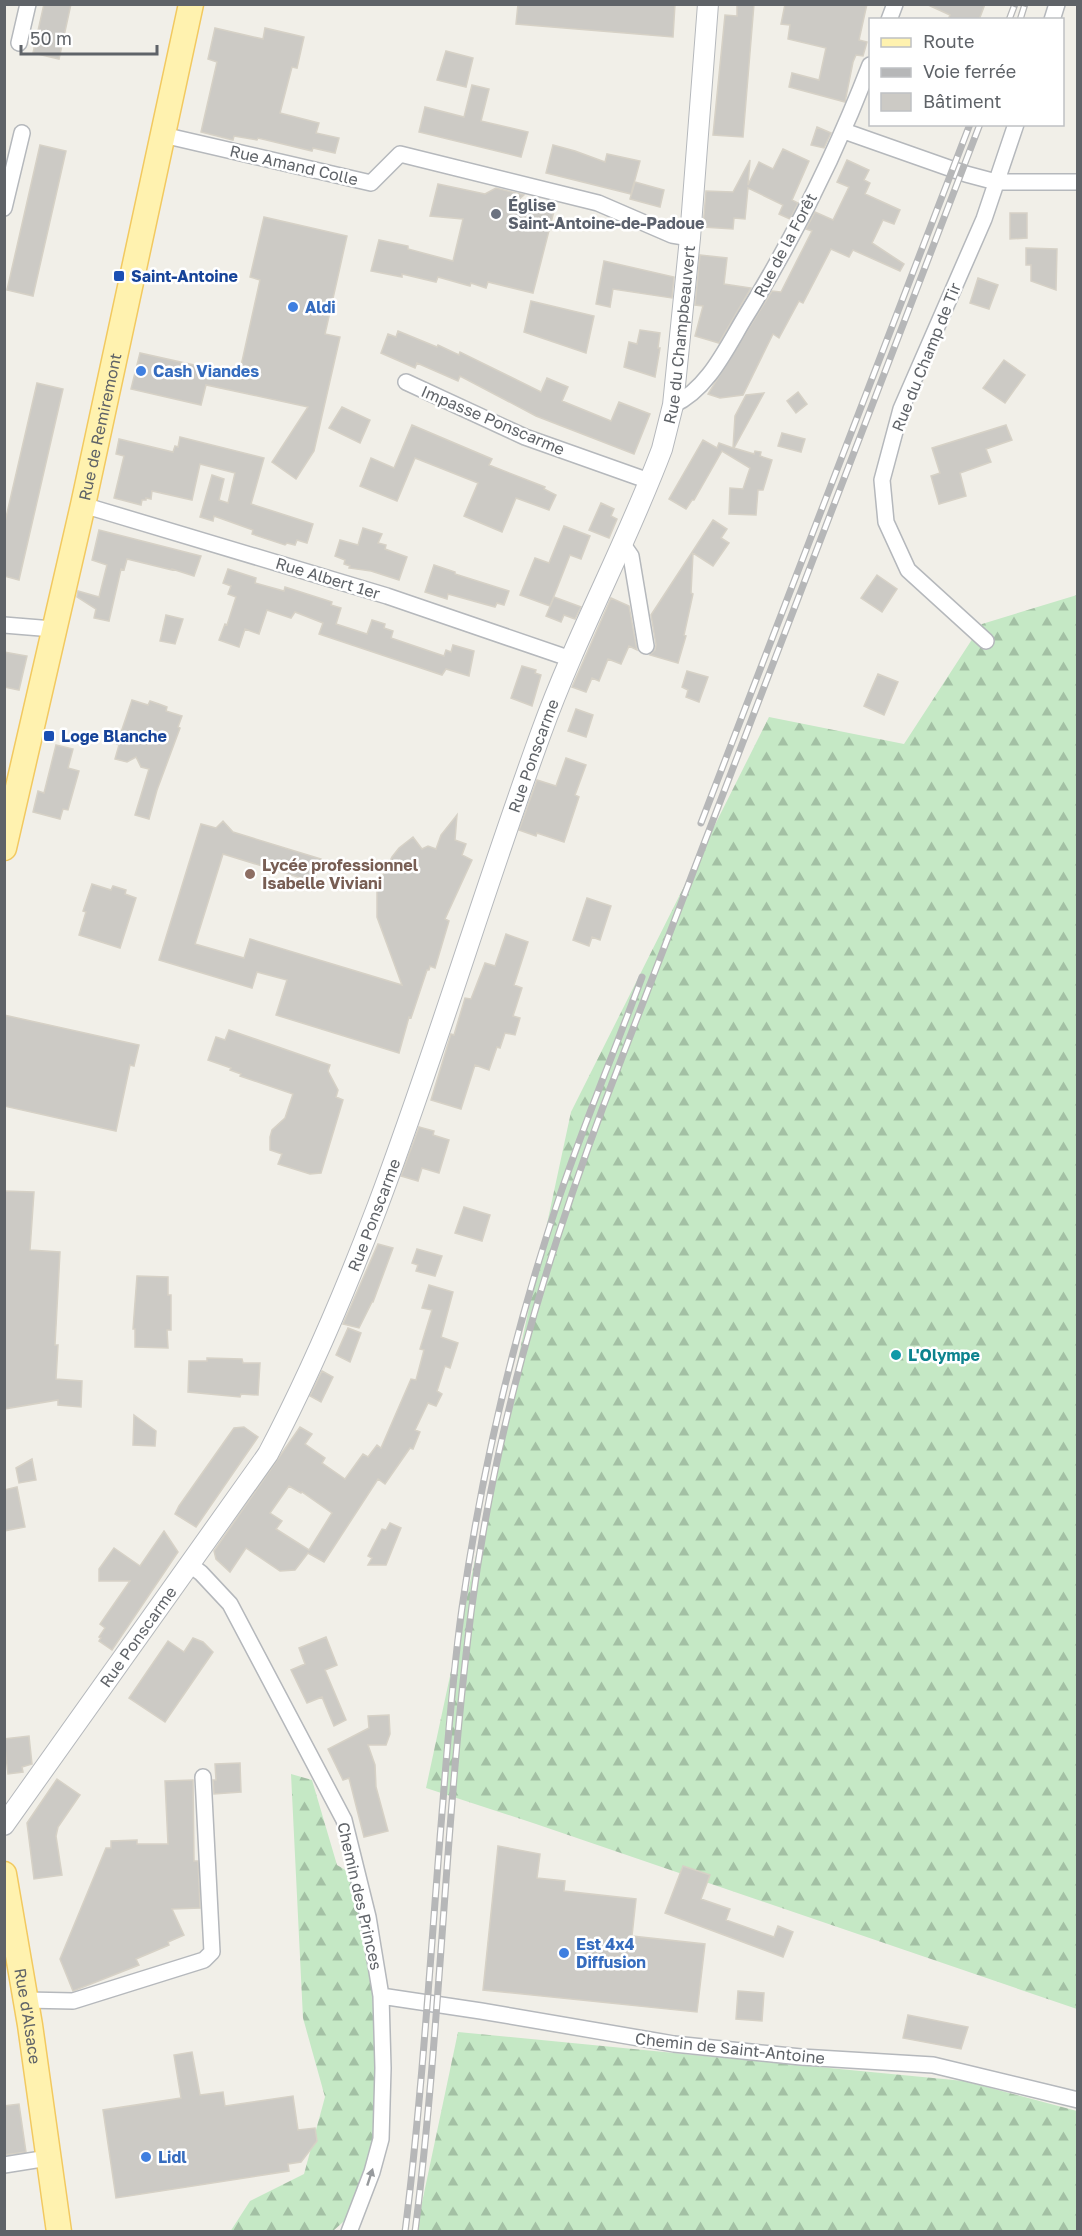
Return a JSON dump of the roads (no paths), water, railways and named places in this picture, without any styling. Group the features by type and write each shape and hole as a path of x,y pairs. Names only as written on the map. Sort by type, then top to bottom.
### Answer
{"main road":[{"name":"Rue de Remiremont","path":"6,837 83,505 191,4"},
{"name":"Rue d'Alsace","path":"4,1874 26,2000 58,2232"}],"street":[{"path":"19,43 28,4"},
{"name":"Rue du Champbeauvert","path":"662,448 673,405 690,238 708,4"},
{"name":"Rue de la Forêt","path":"673,405 686,400 714,368 775,269 844,131 869,68"},
{"name":"Rue du Champ de Tir","path":"986,641 908,570 886,522 882,480 901,409 984,219 1015,126"},
{"path":"844,131 966,174 996,182 1077,182"},
{"path":"4,208 22,133"},
{"name":"Rue Amand Colle","path":"163,135 371,183 400,154 598,203 672,235 690,238"},
{"name":"Impasse Ponscarme","path":"406,382 525,437 649,481"},
{"name":"Rue Ponscarme","path":"4,1825 268,1454 289,1414 366,1238 538,742 571,659 662,448"},
{"name":"Rue Albert 1er","path":"83,505 387,596 571,659"},
{"path":"622,543 631,556 646,645"},
{"path":"4,625 53,629"},
{"name":"Chemin des Princes","path":"189,1564 201,1573 230,1604 344,1820 368,1917 381,1996 383,2068 381,2139 372,2172 349,2232"},
{"path":"26,2000 73,2001 204,1960 212,1952 203,1777"},
{"name":"Chemin de Saint-Antoine","path":"381,1996 481,2010 674,2044 801,2058 933,2064 1077,2100"},
{"path":"4,2165 48,2158"}],"railway":[{"path":"1010,18 1015,4"},
{"path":"1021,18 1025,4"},
{"path":"701,823 969,126"},
{"path":"415,2232 431,2077 455,1767 471,1613 492,1484 522,1356 560,1231 603,1107 979,126"},
{"path":"405,2232 422,2070 453,1680 479,1503 514,1348 544,1245 580,1140 642,977"}],"place":[{"name":"Église Saint-Antoine-de-Padoue","path":"496,214"},
{"name":"Saint-Antoine","path":"119,276"},
{"name":"Aldi","path":"293,307"},
{"name":"Cash Viandes","path":"141,371"},
{"name":"Loge Blanche","path":"49,736"},
{"name":"Lycée professionnel Isabelle Viviani","path":"250,874"},
{"name":"L'Olympe","path":"896,1355"},
{"name":"Est 4x4 Diffusion","path":"564,1953"},
{"name":"Lidl","path":"146,2157"}]}
